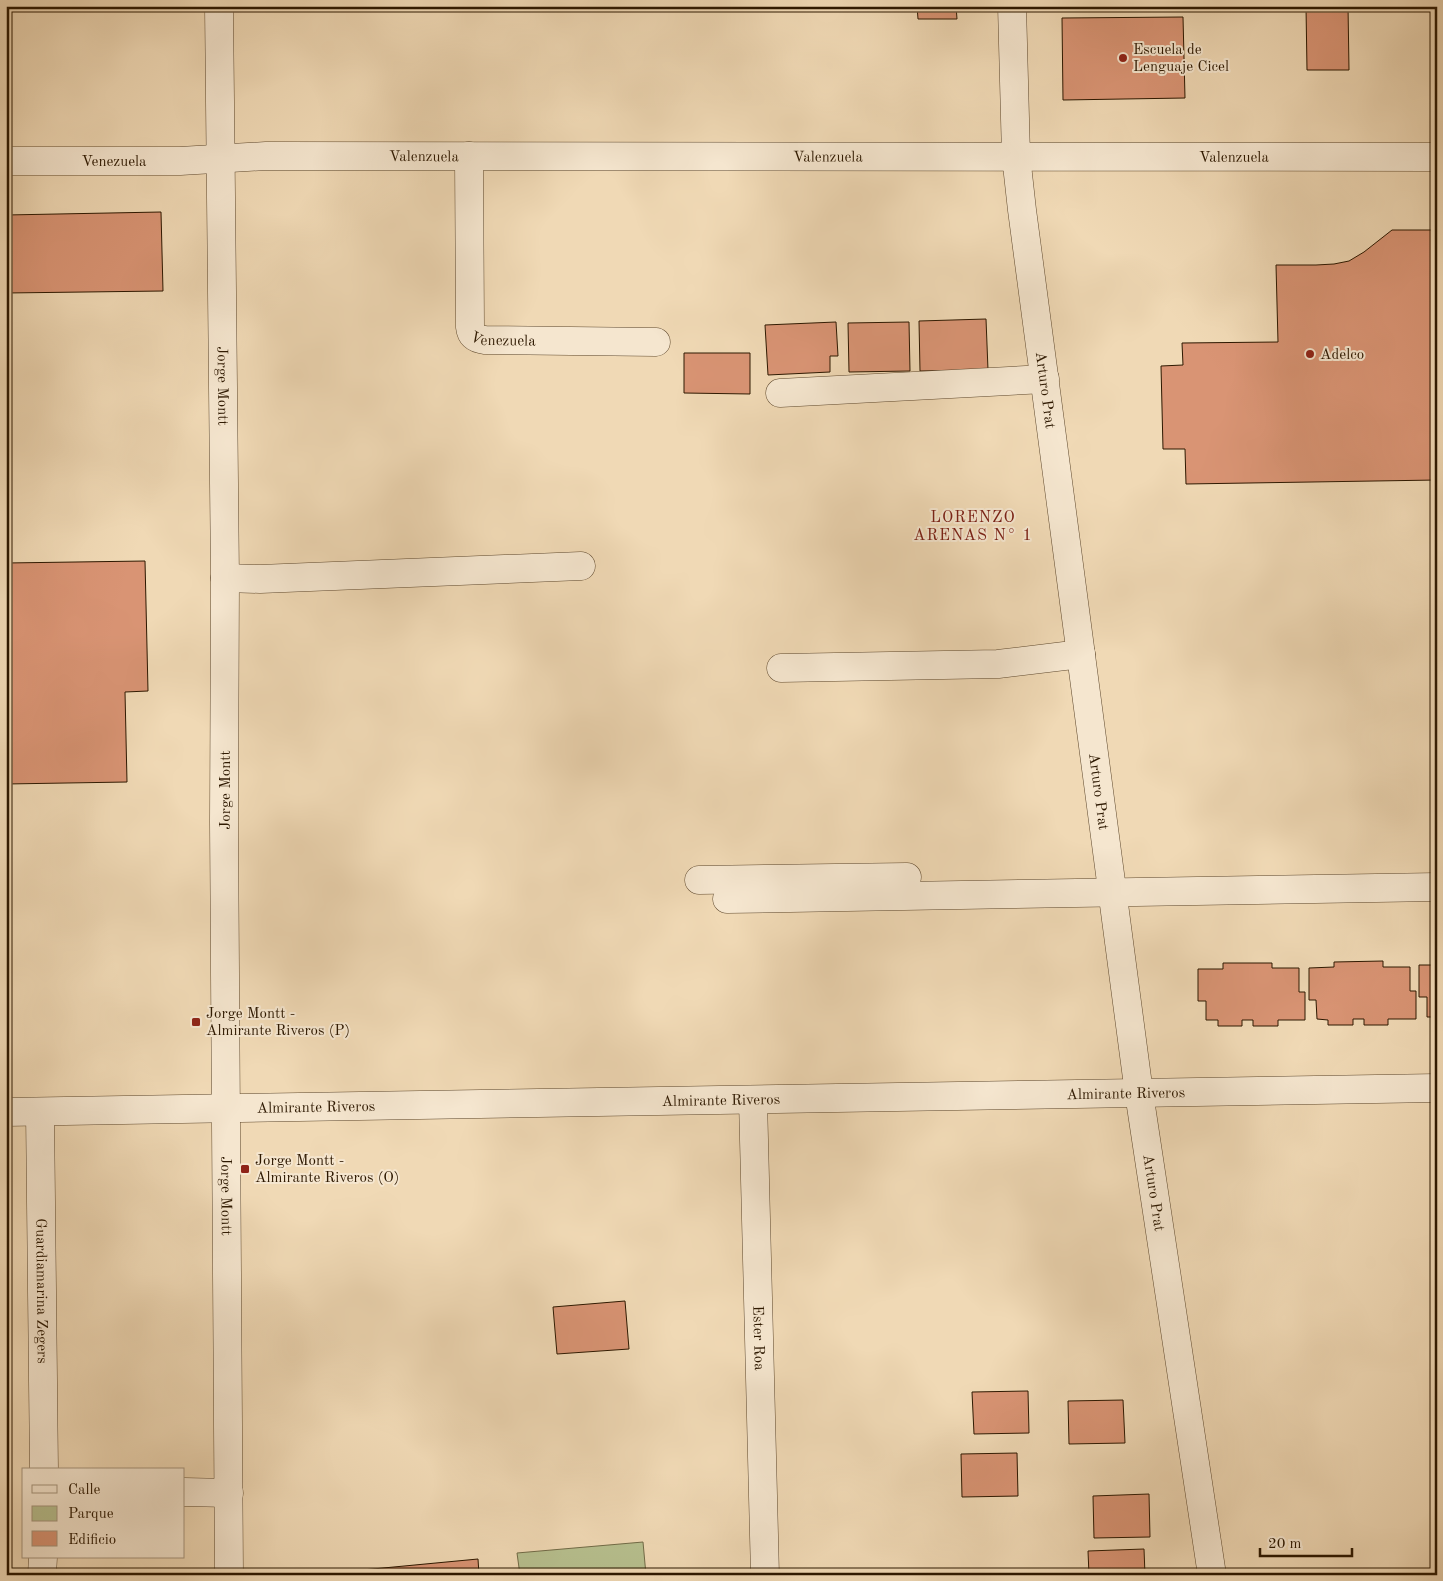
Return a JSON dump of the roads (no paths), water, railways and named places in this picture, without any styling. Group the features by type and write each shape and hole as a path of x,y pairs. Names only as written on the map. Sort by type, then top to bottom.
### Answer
{"street":[{"name":"Jorge Montt","path":"219,6 225,578 229,1575"},
{"name":"Arturo Prat","path":"1012,6 1016,156 1139,1093 1212,1575"},
{"name":"Valenzuela","path":"220,159 266,156 1437,157"},
{"name":"Venezuela","path":"468,156 470,327 474,337 485,340 656,342"},
{"name":"Venezuela","path":"6,161 180,161 220,159"},
{"path":"780,393 1045,379"},
{"path":"225,578 260,579 581,566"},
{"path":"781,668 998,664 1081,654"},
{"path":"699,880 1111,884 1154,892 1437,887"},
{"path":"727,899 1111,884"},
{"name":"Almirante Riveros","path":"6,1112 1437,1088"},
{"name":"Ester Roa","path":"753,1100 765,1575"},
{"name":"Guardiamarina Zegers","path":"40,1112 44,1468"},
{"path":"185,1492 229,1494"},
{"path":"42,1575 43,1558"}],"place":[{"name":"Escuela de Lenguaje Cicel","path":"1123,58"},
{"name":"Adelco","path":"1310,354"},
{"name":"Jorge Montt - Almirante Riveros (P)","path":"196,1022"},
{"name":"Jorge Montt - Almirante Riveros (O)","path":"245,1169"}],"district":[{"name":"LORENZO ARENAS N° 1","path":"973,525"}]}
